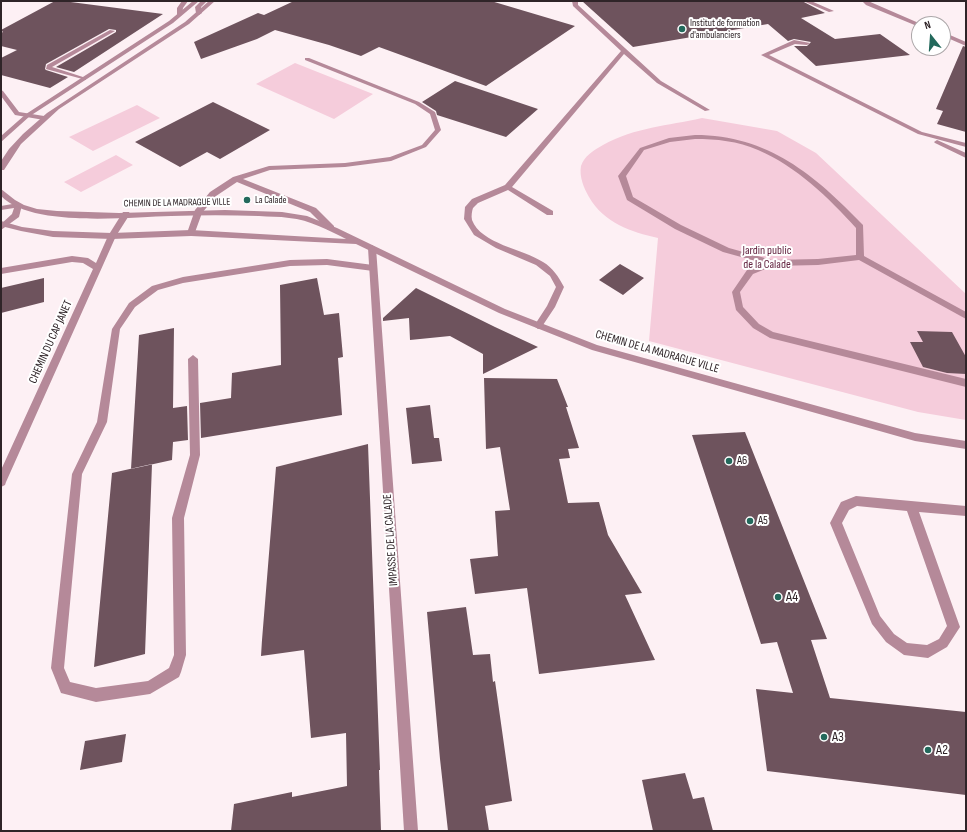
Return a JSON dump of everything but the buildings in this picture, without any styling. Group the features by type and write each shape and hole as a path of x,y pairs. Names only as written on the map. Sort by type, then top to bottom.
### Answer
{"street":[{"path":"179,15 180,8 185,1"},
{"path":"1,140 28,115 84,80 179,15 196,1"},
{"path":"199,13 198,7 204,1"},
{"path":"1,168 4,157 44,118 187,23 212,1"},
{"path":"575,1 575,5 659,82 707,110"},
{"path":"806,1 831,11"},
{"path":"864,1 911,22"},
{"path":"84,80 49,69 49,66 112,31"},
{"path":"951,37 966,44"},
{"path":"807,43 794,42 764,55 966,156"},
{"path":"538,326 551,307 560,287 553,274 539,263 499,246 477,233 468,219 469,207 475,201 508,187 624,51"},
{"path":"191,233 198,212 213,194 236,180 269,168 345,166 391,159 424,146 438,130 433,113 417,103 307,60"},
{"path":"1,92 17,114 44,118"},
{"path":"920,133 966,144"},
{"path":"860,257 860,227 847,212 794,168 760,148 728,139 693,136 664,141 643,148 630,163 622,176 630,198 678,227 726,250 772,263 818,262 860,257 966,316"},
{"path":"236,180 313,210 331,228"},
{"path":"508,187 550,213"},
{"name":"CHEMIN DE LA MADRAGUE VILLE","path":"1,191 6,198 18,205 36,211 58,214 242,212 295,216 331,228 355,242 372,248 475,299 595,348 915,437 966,445"},
{"path":"1,208 18,205 16,215 3,226"},
{"name":"CHEMIN DU CAP JANET","path":"1,482 112,236 126,214"},
{"name":"CHEMIN DE LA MADRAGUE VILLE","path":"3,226 53,234 112,236 191,233 355,242"},
{"name":"IMPASSE DE LA CALADE","path":"372,248 411,831"},
{"path":"1,271 72,259 85,260 98,268"},
{"path":"193,359 195,455 178,518 180,655 174,672 150,687 104,694 96,695 66,688 57,668 77,474 102,422 116,329 132,304 155,288 183,280 290,264 327,262 373,268"},
{"path":"772,263 750,272 736,292 739,308 756,326 770,335 966,383"},
{"path":"911,506 954,627 943,643 928,652 904,649 890,638 876,620 836,523 845,506 856,501 911,506 966,511"}],"green space":[{"path":"295,63 373,94 334,119 256,84"},
{"path":"137,105 160,118 93,151 69,137"},
{"name":"Jardin public de la Calade","path":"702,118 777,131 816,153 966,294 966,420 918,412 649,341 658,238 628,229 602,214 585,190 581,178 581,166 584,159 600,147 627,134"},
{"path":"116,155 133,165 81,192 64,182"}],"place":[{"name":"Institut de formation d'ambulanciers","path":"682,29"},
{"name":"La Calade","path":"247,200"},
{"name":"A6","path":"729,461"},
{"name":"A5","path":"750,521"},
{"name":"A4","path":"778,597"},
{"name":"A3","path":"824,737"},
{"name":"A2","path":"928,750"}]}
